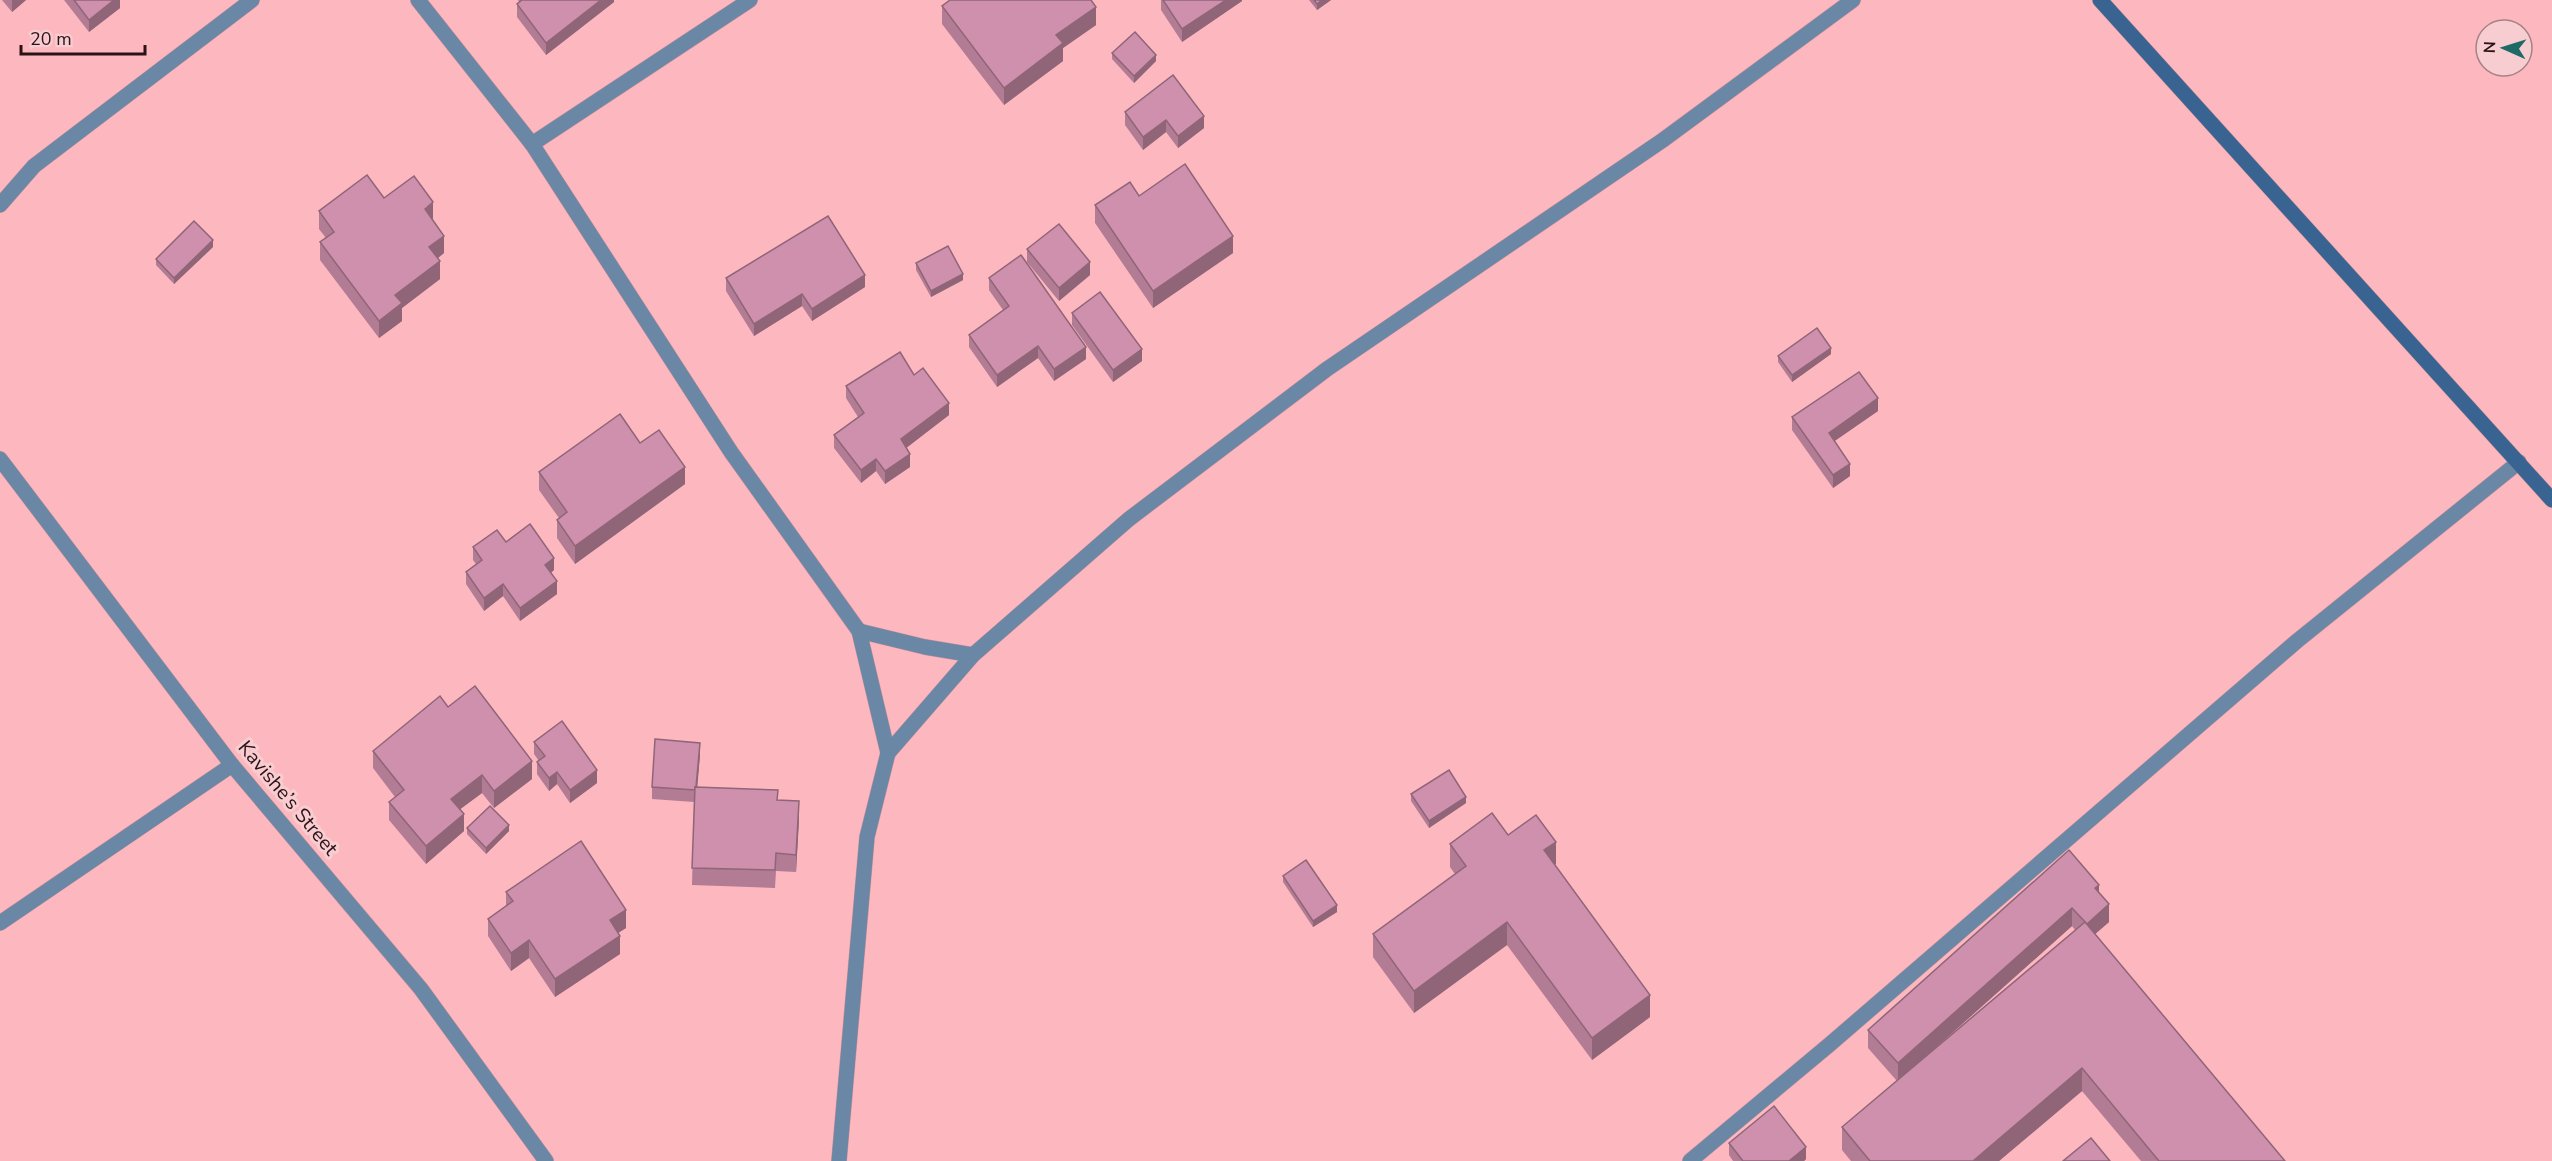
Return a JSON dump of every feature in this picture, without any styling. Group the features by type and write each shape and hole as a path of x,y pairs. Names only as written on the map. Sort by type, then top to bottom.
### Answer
{"street":[{"path":"0,205 34,166 252,0"},
{"path":"418,0 532,144 731,452 859,631 888,753"},
{"path":"532,144 750,0"},
{"path":"839,1161 867,837 888,753 972,655 1129,519 1327,369 1663,140 1853,0"},
{"path":"2100,0 2552,500"},
{"name":"Kavishe’s Street","path":"0,459 231,765 421,989 546,1161"},
{"path":"1690,1161 1830,1045 2297,641 2519,462"},
{"path":"859,631 925,647 972,655"},
{"path":"0,923 231,765"}],"building":[{"path":"74,0 114,0 89,20"},
{"path":"522,0 601,0 546,43 517,4"},
{"path":"950,0 1091,0 1096,7 1056,35 1063,43 1004,88 942,6"},
{"path":"1163,0 1226,0 1182,29"},
{"path":"1135,32 1156,55 1134,76 1112,53"},
{"path":"1173,75 1204,116 1178,136 1166,120 1143,137 1125,112"},
{"path":"1185,164 1233,236 1153,291 1095,205 1130,182 1139,196"},
{"path":"367,175 384,198 414,176 433,202 425,209 444,236 429,247 440,261 395,295 402,303 379,321 320,242 334,232 319,211"},
{"path":"828,216 865,275 812,309 802,294 754,324 726,278"},
{"path":"194,221 213,240 174,278 156,259"},
{"path":"1059,224 1090,262 1059,288 1027,249"},
{"path":"948,246 963,274 931,291 916,263"},
{"path":"1021,255 1086,347 1054,369 1038,346 997,375 969,335 1009,306 989,278"},
{"path":"1100,292 1142,349 1113,370 1072,313"},
{"path":"1817,328 1831,348 1792,375 1778,356"},
{"path":"900,352 914,375 923,368 949,403 901,439 910,454 885,471 876,459 861,470 834,435 864,413 846,386"},
{"path":"1859,372 1878,398 1829,433 1850,464 1833,475 1792,417"},
{"path":"620,414 640,443 659,430 685,467 575,546 557,520 567,512 539,472"},
{"path":"530,524 554,558 545,565 557,581 520,608 503,584 484,598 466,572 482,560 473,547 497,530 506,542"},
{"path":"475,686 532,761 494,791 482,775 451,799 464,814 426,846 389,802 404,790 373,751 440,696 448,707"},
{"path":"562,721 597,770 570,790 557,772 549,778 537,762 545,756 534,742"},
{"path":"655,739 700,743 695,790 652,787"},
{"path":"1449,770 1466,797 1429,821 1411,794"},
{"path":"695,787 778,790 777,800 799,801 796,855 776,853 775,870 692,868"},
{"path":"490,806 509,825 486,848 467,828"},
{"path":"1492,813 1508,835 1536,815 1556,842 1544,850 1650,995 1592,1038 1507,922 1414,991 1373,934 1466,866 1450,844"},
{"path":"581,841 626,910 610,920 620,936 555,979 529,940 511,953 488,919 513,901 506,892"},
{"path":"2069,850 2099,885 2095,888 2109,904 2087,924 2072,908 1898,1063 1868,1030"},
{"path":"1306,860 1337,905 1313,921 1283,876"},
{"path":"2085,922 2285,1161 2159,1161 2082,1068 1973,1161 1870,1161 1842,1127"},
{"path":"1774,1106 1806,1147 1789,1161 1743,1161 1729,1143"},
{"path":"2091,1138 2110,1161 2063,1161"}]}
